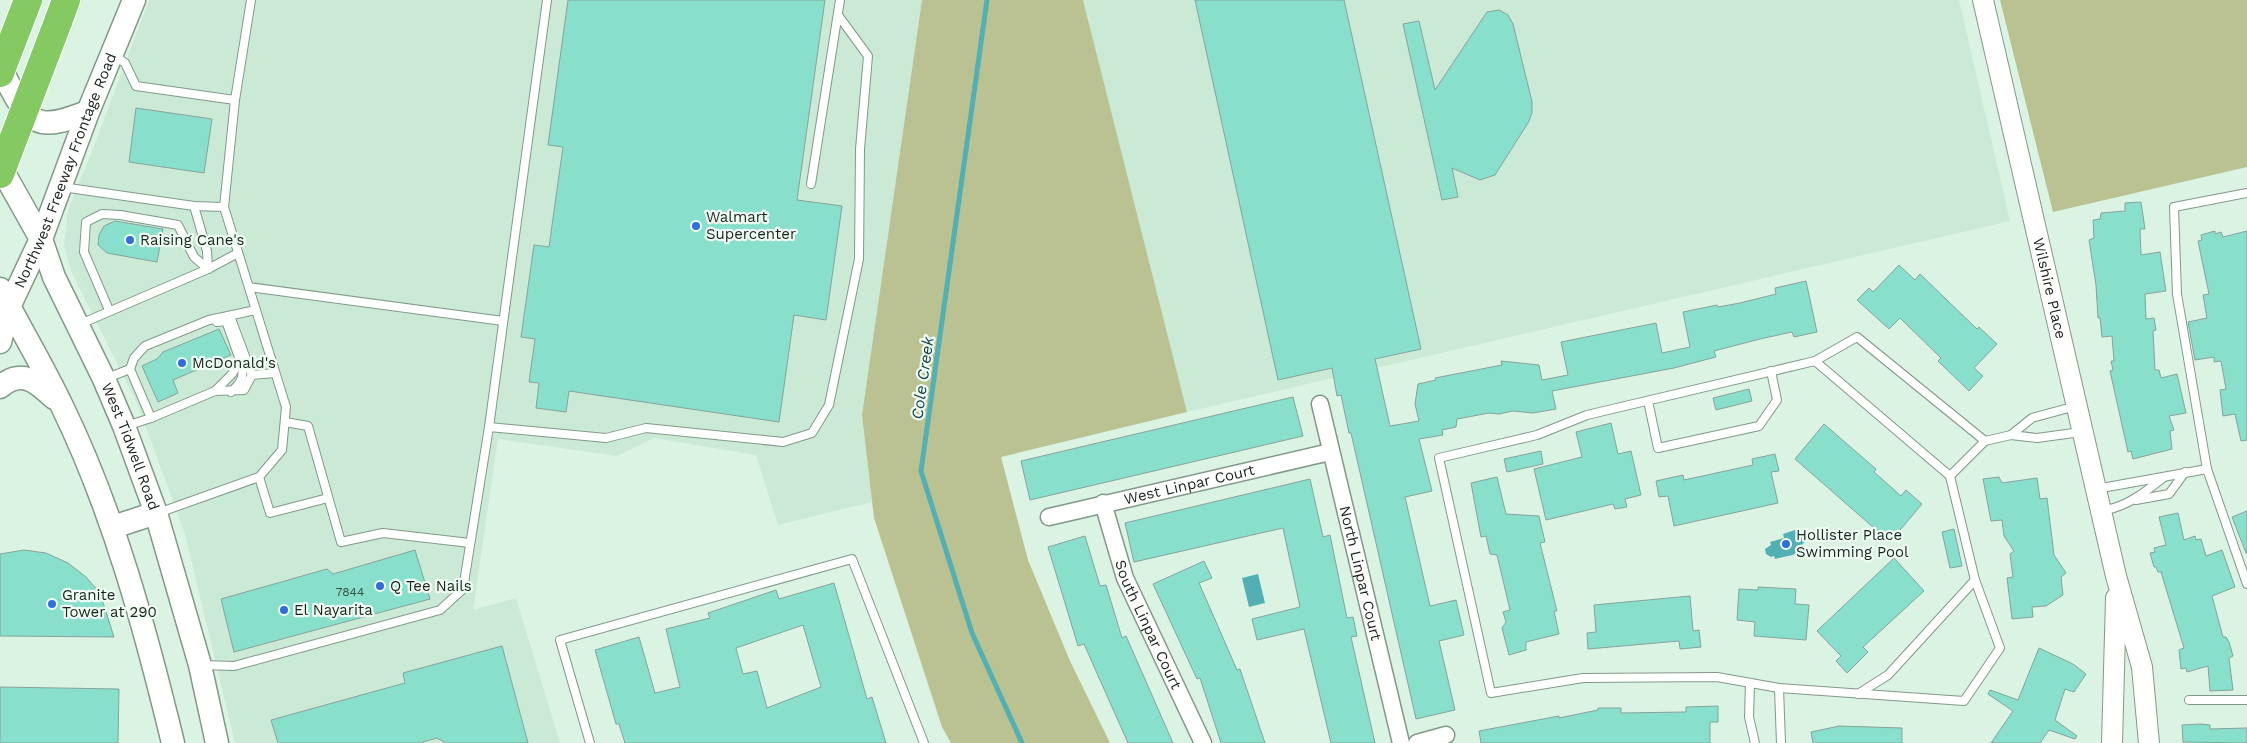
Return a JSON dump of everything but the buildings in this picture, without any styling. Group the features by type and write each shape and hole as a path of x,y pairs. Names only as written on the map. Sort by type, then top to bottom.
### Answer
{"highway":[{"path":"0,72 28,0"},
{"path":"0,174 62,11"}],"main road":[{"name":"Northwest Freeway Frontage Road","path":"0,342 5,298 41,238 88,112 134,0"},
{"path":"0,66 21,106 40,122 56,122 88,112"},
{"name":"West Tidwell Road","path":"0,166 41,238 54,277 104,379 124,426 156,513 200,665 217,743"},
{"path":"5,298 62,406 113,527 157,678 173,743"},
{"path":"0,387 17,378 37,381 62,406"},
{"path":"113,527 156,513"}],"street":[{"name":"Wilshire Place","path":"1983,0 2116,576 2142,667 2149,743"},
{"name":"North Linpar Court","path":"1320,404 1401,743"},
{"name":"West Linpar Court","path":"1049,517 1330,452"},
{"name":"South Linpar Court","path":"1103,503 1125,578 1203,743"},
{"name":"Wilshire Place","path":"2112,743 2116,576"},
{"path":"1417,743 1446,735"}],"lane":[{"path":"156,513 259,477 282,450 286,407 224,207 235,100 251,0"},
{"path":"200,665 234,666 440,610 463,589 489,428 547,0"},
{"path":"811,184 840,0"},
{"path":"489,428 606,438 646,428 783,442 812,432 829,405 859,259 860,149 868,56 838,15"},
{"path":"112,53 125,62 136,86 235,100"},
{"path":"60,186 194,206 224,207"},
{"path":"2247,193 2174,207 2177,294 2207,469 2247,584"},
{"path":"194,206 207,251 208,269"},
{"path":"109,310 84,252 86,222 102,214 120,215 178,225 194,257 208,269"},
{"path":"78,325 109,310 208,269 238,253"},
{"path":"249,287 503,321"},
{"path":"151,418 130,369 134,358 145,346 209,320 256,310"},
{"path":"215,391 231,392 244,390 252,376 230,316"},
{"path":"134,358 155,346 226,321 244,373 241,383 231,392"},
{"path":"1814,361 1950,476 1975,580 2000,648 1964,701 1779,688 1717,678 1583,678 1491,693 1439,458 1537,435 1587,415 1814,361 1856,337 1985,441"},
{"path":"124,426 151,418 215,391 232,374 240,360"},
{"path":"104,379 130,369"},
{"path":"1648,400 1658,448 1759,426 1777,400 1771,371"},
{"path":"252,376 275,373"},
{"path":"2011,435 2032,418 2077,406"},
{"path":"285,422 308,426 341,542 383,533 470,543"},
{"path":"1950,476 1985,441 2011,435 2037,438 2083,432"},
{"path":"2096,489 2207,469"},
{"path":"2134,500 2168,494 2184,472"},
{"path":"2101,511 2118,508 2134,500 2166,476"},
{"path":"259,477 270,513 328,498"},
{"path":"590,743 560,640 852,559 924,743"},
{"path":"1858,694 1888,675 1975,580"},
{"path":"1750,683 1749,717 1755,743"},
{"path":"1779,688 1781,743"},
{"path":"2189,700 2247,700"}],"shaded area":[{"path":"149,0 922,0 862,415 872,502 778,525 756,455 654,438 617,456 498,439 473,610 516,598 560,743 235,743 185,534 137,403 71,271 64,246 68,210"},
{"path":"1083,0 1959,0 2010,221 1187,412"}],"green space":[{"path":"922,0 1083,0 1187,412 1001,457 1028,560 1070,661 1110,743 951,743 942,727 874,518 862,415"},
{"path":"2000,0 2247,0 2247,167 2053,212"}],"water":[{"name":"Hollister Place Swimming Pool","path":"1795,530 1802,535 1805,542 1800,546 1801,553 1775,559 1774,556 1771,557 1766,554 1765,549 1771,545 1770,542 1784,538 1783,534"},
{"path":"1258,574 1265,603 1249,607 1242,578"}],"waterway":[{"name":"Cole Creek","path":"987,0 921,471 972,633 1022,743"}],"place":[{"name":"Walmart Supercenter","path":"696,226"},
{"name":"Raising Cane's","path":"130,240"},
{"name":"McDonald's","path":"182,363"},
{"name":"Hollister Place Swimming Pool","path":"1786,544"},
{"name":"Q Tee Nails","path":"380,586"},
{"name":"Granite Tower at 290","path":"52,604"},
{"name":"El Nayarita","path":"284,610"}]}
